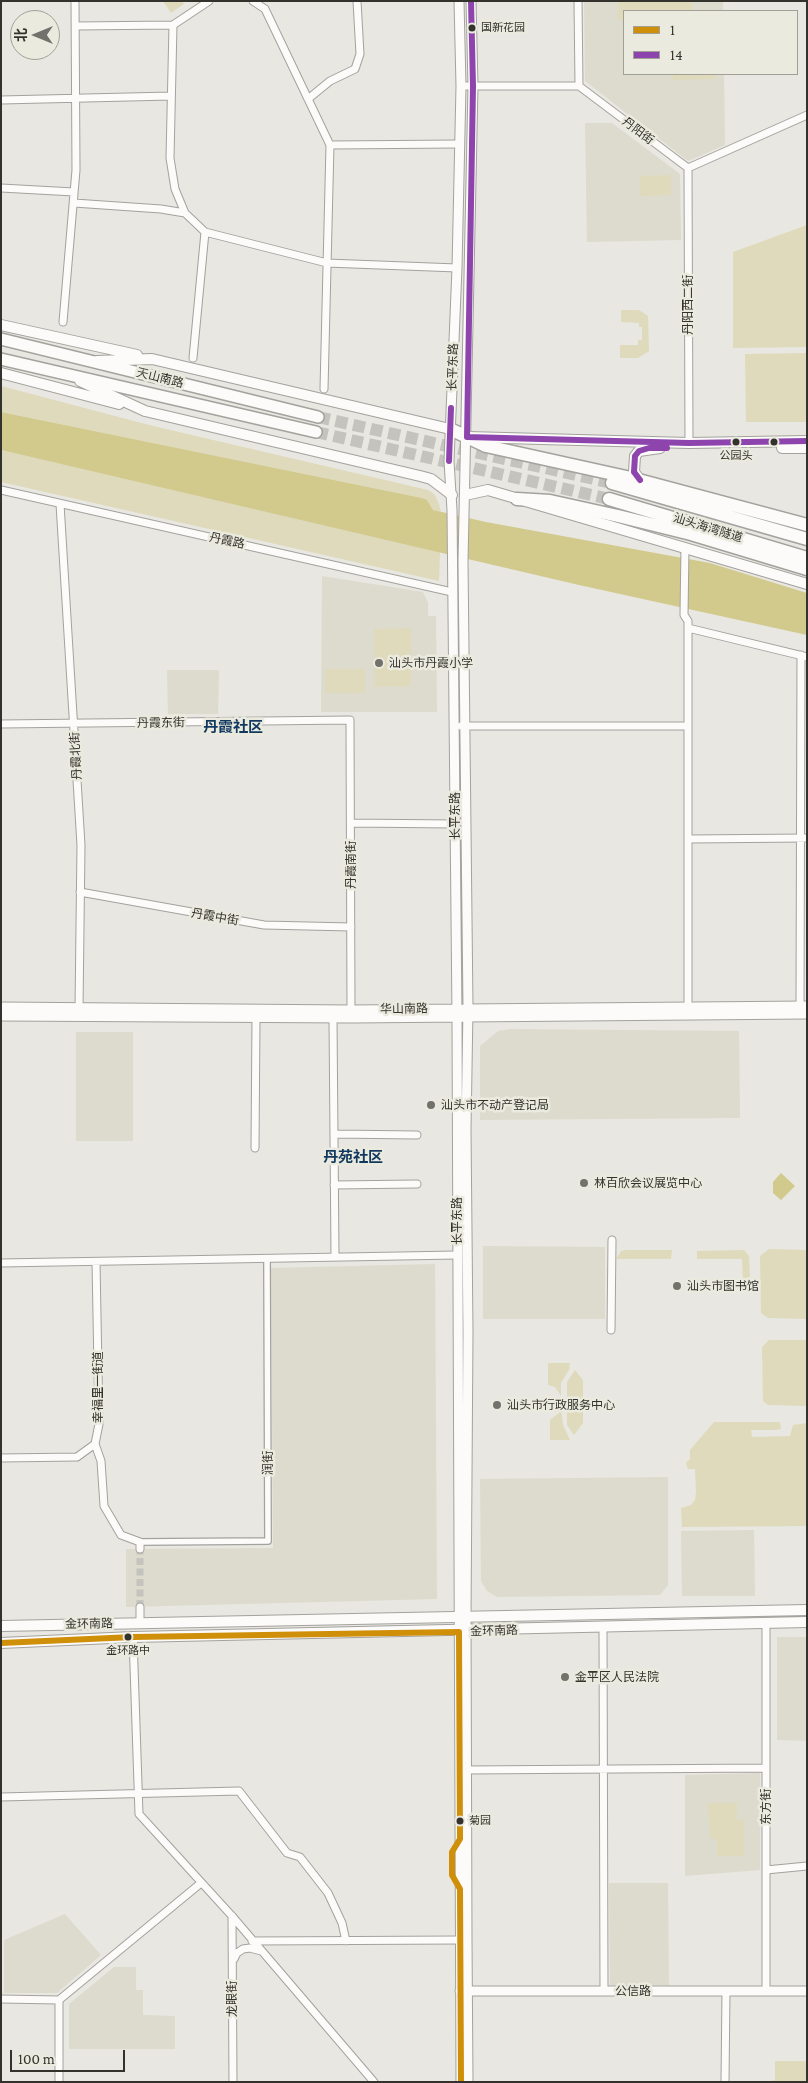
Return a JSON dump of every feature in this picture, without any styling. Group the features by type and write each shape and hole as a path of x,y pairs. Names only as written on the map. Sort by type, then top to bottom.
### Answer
{"highway":[{"path":"450,429 486,446 640,480 807,525"},
{"name":"汕头海湾隧道","path":"612,483 807,539"},
{"path":"517,498 550,501 691,534 807,570"},
{"name":"汕头海湾隧道","path":"609,499 807,558"}],"main road":[{"path":"1,326 152,359 450,429"},
{"name":"天山南路","path":"1,339 318,417"},
{"name":"天山南路","path":"1,359 316,432"},
{"path":"88,361 152,359"},
{"path":"1,364 18,364"},
{"name":"天山南路","path":"1,373 145,411 420,476 431,479 452,495"},
{"name":"天山南路","path":"73,377 145,411"},
{"path":"467,437 689,443 807,441"},
{"path":"640,480 634,472 635,456 639,451 649,448 807,448"},
{"path":"465,495 488,490 685,550 807,584"},
{"name":"金环南路","path":"1,1626 807,1610"},
{"name":"金环南路","path":"1,1643 133,1637 462,1632 807,1622"}],"street":[{"path":"64,322 76,170 75,1"},
{"path":"76,26 173,24 209,1"},
{"path":"253,1 265,9 330,145 324,389"},
{"path":"308,99 330,81 355,69 360,54 357,1"},
{"name":"长平东路","path":"459,1 461,86 457,268 449,480 452,495 455,726 457,1255 462,1617"},
{"name":"长平东路","path":"462,1632 468,1012 463,561 467,437 472,86 471,1"},
{"path":"461,86 579,86 578,1"},
{"path":"173,24 170,158 175,189 185,213 205,232 327,263 457,268"},
{"name":"丹阳街","path":"579,86 688,168"},
{"path":"1,100 171,96"},
{"path":"688,168 807,115"},
{"path":"330,145 459,144"},
{"name":"丹阳西二街","path":"688,168 689,443"},
{"path":"1,188 74,192"},
{"path":"74,203 161,209 185,213"},
{"path":"193,358 205,232"},
{"name":"丹霞路","path":"1,490 452,592"},
{"name":"丹霞北街","path":"60,504 81,845 79,1009"},
{"path":"685,550 684,615 688,621 688,1007"},
{"path":"688,628 804,656 804,1006"},
{"name":"丹霞东街","path":"1,724 350,720"},
{"name":"丹霞南街","path":"350,720 351,1010"},
{"path":"455,726 688,726"},
{"path":"351,823 455,824"},
{"path":"688,839 804,838"},
{"name":"丹霞中街","path":"80,892 264,926 351,927"},
{"name":"华山南路","path":"1,1016 333,1018 468,1012 804,1006"},
{"name":"华山南路","path":"1,1008 351,1010 457,1013"},
{"name":"华山南路","path":"468,1012 807,1014"},
{"path":"255,1148 256,1018"},
{"path":"333,1018 335,1257"},
{"path":"334,1134 417,1135"},
{"path":"334,1185 417,1184"},
{"path":"611,1330 612,1240"},
{"path":"1,1263 457,1255"},
{"name":"润街","path":"140,1546 268,1540 266,1258"},
{"name":"幸福里一街道","path":"95,1444 99,1424 96,1262"},
{"path":"1,1458 77,1457 95,1444 101,1461 104,1506 121,1536 140,1546"},
{"path":"140,1607 140,1623"},
{"name":"东方街","path":"766,1623 766,1991"},
{"path":"603,1628 604,1992"},
{"path":"462,1632 466,1770 464,1940"},
{"path":"462,1632 464,1940 462,2082"},
{"path":"133,1637 136,1794 139,1814 232,1916 374,2082"},
{"path":"466,1770 766,1768"},
{"path":"1,1797 239,1791 286,1853 300,1857 328,1893 342,1923 346,1941"},
{"path":"766,1870 807,1866"},
{"path":"1,1999 59,2000 202,1883"},
{"name":"龙眼街","path":"232,1916 233,2082"},
{"path":"252,1941 464,1940"},
{"path":"232,1962 237,1953 243,1950 250,1948 262,1951"},
{"path":"464,1991 468,2082"},
{"name":"公信路","path":"464,1991 807,1991"},
{"path":"725,2082 726,1991"},
{"path":"59,2000 59,2082"}],"shaded area":[{"path":"163,1 182,1 184,4 171,13"},
{"path":"584,1 723,1 723,10 623,10 623,75 724,75 725,145 688,161 585,81"},
{"path":"618,1 692,1 692,10 623,10 623,20 618,20"},
{"path":"673,75 715,75 715,79 673,80"},
{"path":"585,123 612,123 680,174 681,240 587,242"},
{"path":"671,175 671,195 640,196 640,176"},
{"path":"807,225 807,347 733,348 733,252"},
{"path":"621,310 639,310 648,316 649,351 638,358 620,358 620,345 638,345 638,340 642,340 642,327 639,327 639,323 621,322"},
{"path":"807,353 807,422 746,422 745,354"},
{"path":"1,386 153,426 428,490 434,494 441,512 433,510 427,500 422,498 1,412"},
{"path":"1,412 422,498 427,500 433,510 486,522 710,563 807,593 807,635 579,585 1,450"},
{"path":"1,450 440,552 439,581 1,482"},
{"name":"汕头市丹霞小学","path":"322,576 423,592 428,603 428,616 436,616 437,712 321,712"},
{"path":"411,628 411,686 375,687 374,629"},
{"path":"325,669 365,669 365,693 325,693"},
{"path":"167,670 219,670 218,714 168,714"},
{"path":"510,1029 739,1031 740,1118 480,1120 480,1046 498,1031"},
{"path":"76,1032 133,1032 133,1141 76,1141"},
{"path":"781,1173 795,1186 781,1200 773,1193 773,1182"},
{"path":"483,1246 605,1247 605,1319 483,1319"},
{"path":"769,1249 807,1250 807,1319 768,1318 761,1313 760,1256"},
{"path":"672,1250 671,1259 616,1259 621,1251"},
{"path":"744,1250 749,1256 750,1277 743,1280 742,1259 697,1259 697,1251"},
{"path":"435,1264 437,1599 126,1607 126,1549 273,1548 271,1268"},
{"path":"769,1340 807,1340 807,1406 768,1405 763,1401 762,1347"},
{"path":"548,1363 570,1363 569,1370 561,1383 561,1396 555,1387 548,1385"},
{"path":"575,1370 583,1380 583,1423 574,1435 567,1425 567,1382"},
{"path":"561,1409 563,1425 570,1440 550,1440 550,1420"},
{"path":"714,1422 780,1422 781,1429 751,1430 752,1437 790,1436 793,1425 807,1423 807,1526 682,1527 681,1508 691,1505 695,1500 696,1492 695,1469 688,1469 686,1463 690,1459 690,1450"},
{"path":"668,1477 668,1585 660,1595 497,1597 487,1591 481,1581 480,1479"},
{"path":"754,1530 755,1596 682,1596 681,1531"},
{"path":"777,1637 807,1637 807,1741 777,1740"},
{"path":"760,1773 760,1870 685,1876 685,1775"},
{"path":"708,1803 737,1803 737,1820 744,1820 744,1856 717,1856 717,1839 710,1839"},
{"path":"609,1883 668,1883 669,1985 610,1985"},
{"path":"65,1914 101,1955 57,1993 4,1993 4,1940"},
{"path":"114,1967 136,1967 136,1990 143,1990 143,2015 175,2016 175,2049 69,2049 69,2004"},
{"path":"775,2061 807,2061 807,2082 766,2082 775,2080"}],"tunnel":[{"path":"318,417 612,483"},
{"path":"316,432 609,499"},
{"path":"140,1549 140,1607"}],"transit line":[{"name":"14","path":"471,1 473,86 467,437 689,443 807,441"},
{"name":"14","path":"449,461 451,408"},
{"name":"14","path":"640,480 634,472 635,456 639,451 649,448 667,448"},
{"name":"1","path":"1,1643 133,1637 459,1632 460,1839 452,1852 452,1875 460,1889 461,2082"}],"place":[{"name":"国新花园","path":"472,28"},
{"name":"公园头","path":"736,442"},
{"name":"汕头市丹霞小学","path":"379,663"},
{"name":"汕头市不动产登记局","path":"431,1105"},
{"name":"林百欣会议展览中心","path":"584,1183"},
{"name":"汕头市图书馆","path":"677,1286"},
{"name":"汕头市行政服务中心","path":"497,1405"},
{"name":"金环路中","path":"128,1637"},
{"name":"金平区人民法院","path":"565,1677"},
{"name":"菊园","path":"460,1821"}],"district":[{"name":"丹霞社区","path":"233,727"},
{"name":"丹苑社区","path":"353,1157"}]}
